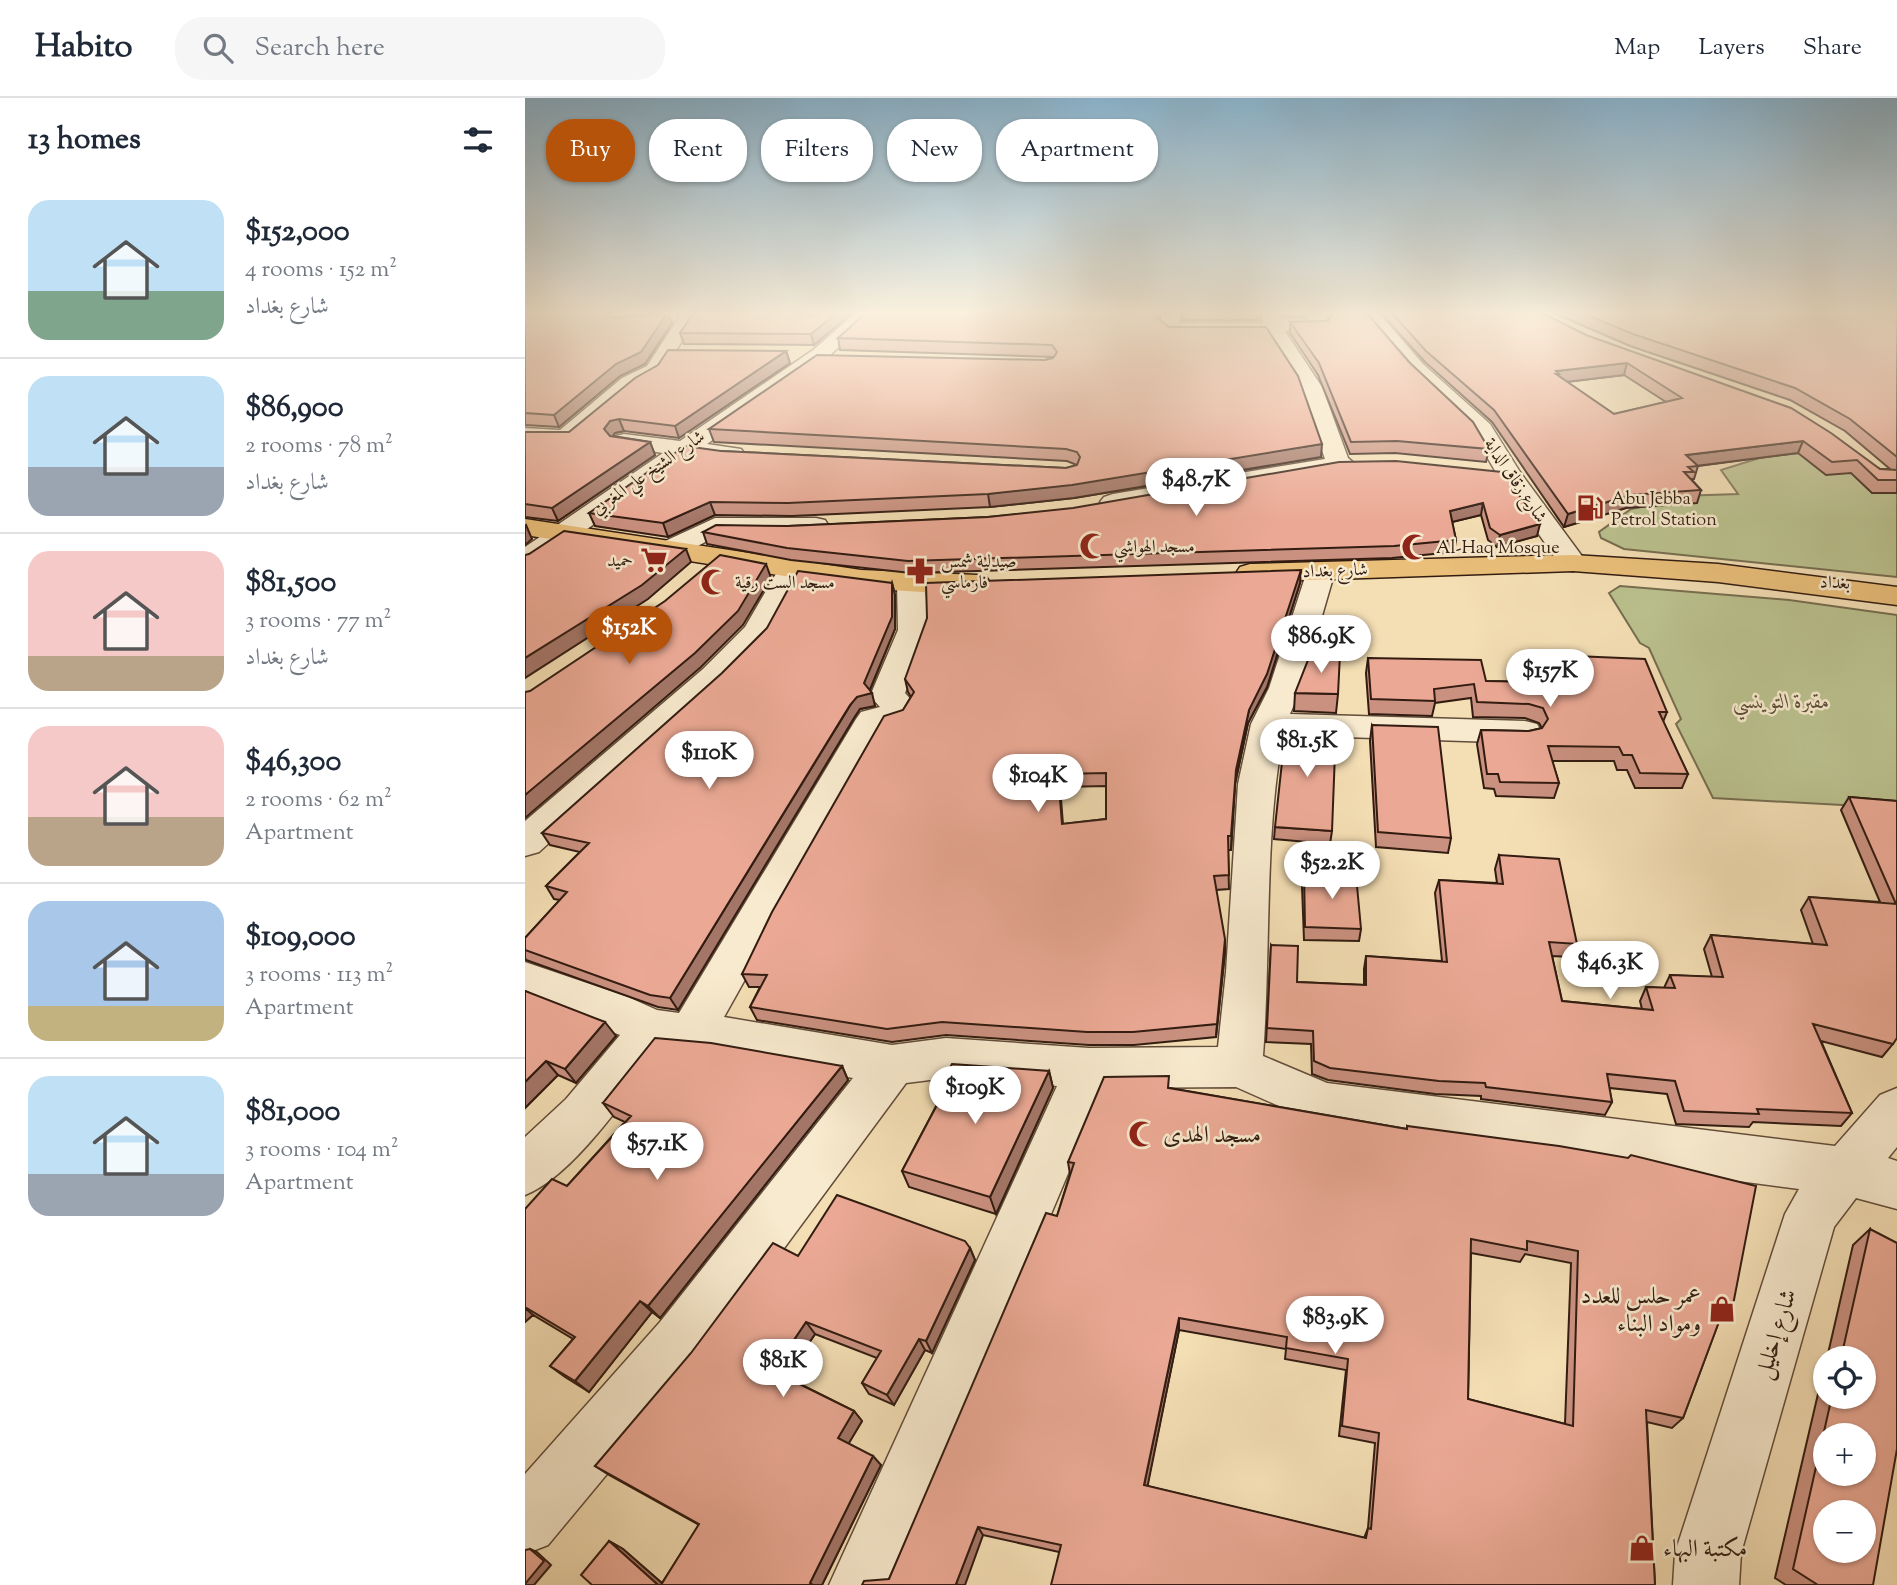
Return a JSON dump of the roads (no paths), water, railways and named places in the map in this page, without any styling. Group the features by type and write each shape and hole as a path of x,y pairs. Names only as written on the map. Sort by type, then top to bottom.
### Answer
{"main road":[{"path":"525,527 673,548 791,571 911,585 1002,583"},
{"name":"شارع بغداد","path":"1228,574 1573,563 1892,593"}],"street":[{"path":"525,435 565,437 635,380"},
{"name":"شارع الشيخ علي المغربي","path":"525,560 682,448 788,380"},
{"path":"1308,380 1326,419 1338,464"},
{"name":"شارع زقاق الداية","path":"1429,380 1482,429 1496,473 1573,563"},
{"path":"624,441 753,456"},
{"path":"1084,507 1338,464 1373,463"},
{"path":"673,548 715,526 842,525"},
{"path":"691,581 718,557"},
{"path":"1239,1067 1248,972 1256,784 1268,724 1285,688 1321,570"},
{"path":"525,842 715,676 758,632 791,571"},
{"path":"525,1171 672,1031 873,719 892,715 896,709 898,704 887,696 913,630 911,585"},
{"path":"1268,724 1525,732"},
{"path":"525,980 672,1031 892,1065 946,1058 1089,1068 1239,1067 1324,1104 1844,1171 1897,1185"},
{"path":"525,1522 680,1342 892,1065"},
{"path":"862,1585 1089,1068"},
{"name":"شارع إخليل","path":"1706,1585 1708,1553 1811,1214 1897,1110"}],"place":[{"name":"Abu Jebba Petrol Station","path":"1590,508"},
{"name":"مسجد الهواشي","path":"1093,546"},
{"name":"Al-Haq Mosque","path":"1415,547"},
{"name":"حميد","path":"654,560"},
{"name":"صيدلية شمس فارماسي","path":"920,571"},
{"name":"مسجد الست رقية","path":"714,582"},
{"name":"مسجد الهدى","path":"1142,1134"},
{"name":"عمر حلس للعدد ومواد البناء","path":"1722,1309"},
{"name":"مكتبة البهاء","path":"1642,1548"}],"park label":[{"name":"مقبرة التوينسي","path":"1781,701"}]}
